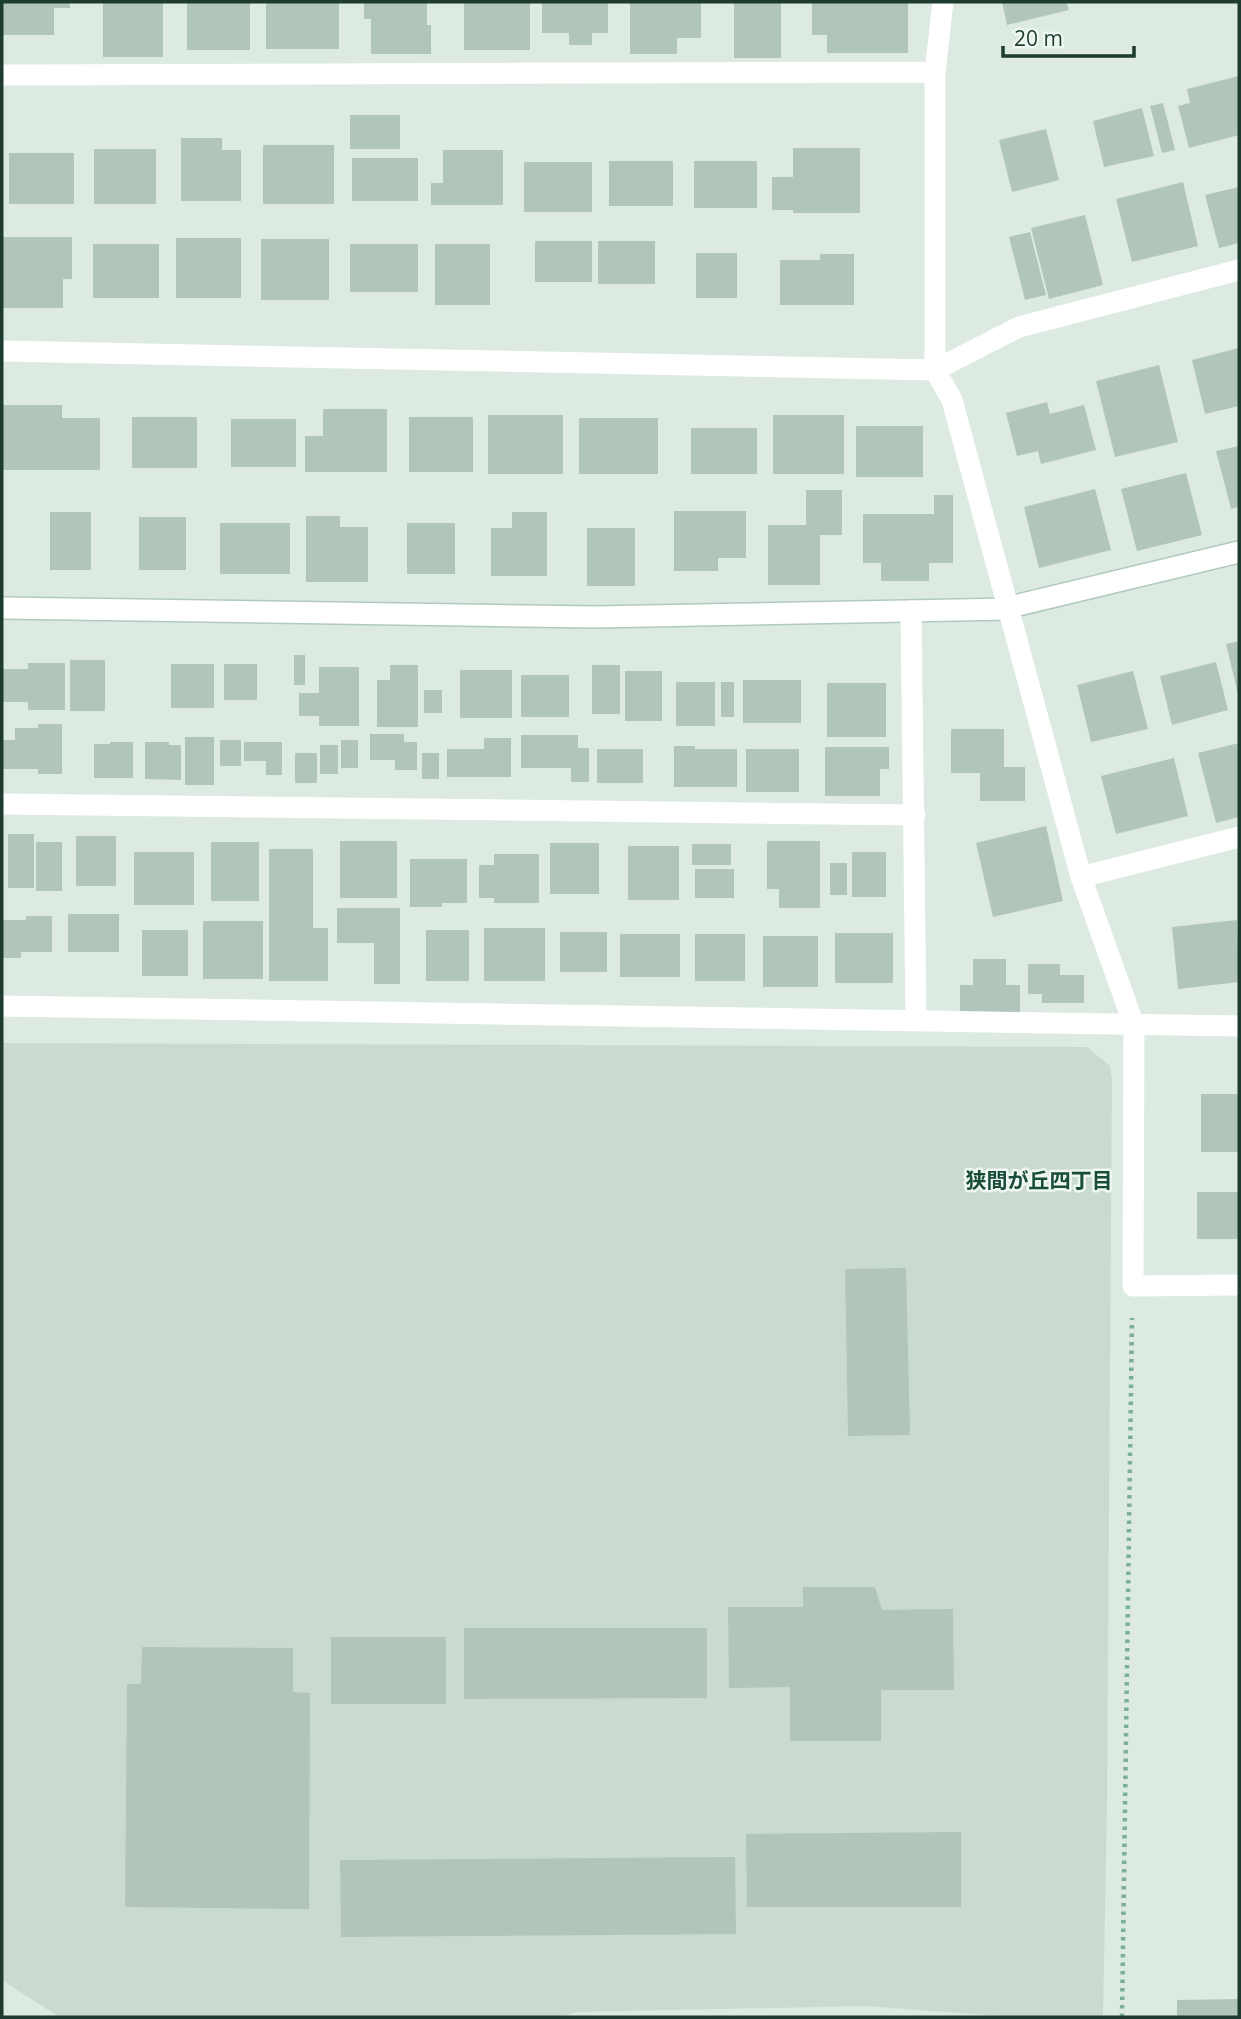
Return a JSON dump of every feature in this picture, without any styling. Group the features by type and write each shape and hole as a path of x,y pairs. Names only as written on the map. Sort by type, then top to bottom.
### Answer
{"street":[{"path":"943,2 935,72 935,370 952,400 1081,877 1134,1025 1133,1286 1239,1285"},
{"path":"2,75 935,72"},
{"path":"2,351 935,370 1019,327 1239,270"},
{"path":"2,608 595,617 1009,609 1239,552"},
{"path":"911,611 916,1021"},
{"path":"2,804 915,815"},
{"path":"1081,877 1239,837"},
{"path":"2,1006 1239,1026"}],"path":[{"path":"1122,2017 1133,1286"}],"shaded area":[{"path":"2,1043 1087,1047 1110,1066 1107,1805 1103,2017 1012,2017 865,2006 578,2012 561,2017 59,2017 2,1980"}],"building":[{"path":"2,2 70,2 70,8 54,8 54,35 2,35"},
{"path":"103,2 163,2 163,57 103,57"},
{"path":"187,2 250,2 250,50 187,50"},
{"path":"266,2 339,2 339,49 266,49"},
{"path":"364,2 427,2 427,25 431,25 431,54 371,54 371,19 364,19"},
{"path":"464,2 530,2 530,50 464,50"},
{"path":"542,2 608,2 608,33 592,33 592,45 569,45 569,33 542,33"},
{"path":"630,2 701,2 701,38 677,38 677,54 630,54"},
{"path":"812,2 908,2 908,53 827,53 827,35 812,35"},
{"path":"1002,2 1066,2 1069,10 1007,25"},
{"path":"734,3 781,3 781,58 734,58"},
{"path":"1239,76 1239,135 1189,148 1178,106 1190,103 1187,89"},
{"path":"1163,103 1175,150 1162,153 1150,106"},
{"path":"1142,108 1154,156 1104,167 1093,121"},
{"path":"350,115 400,115 400,149 350,149"},
{"path":"1046,129 1059,180 1012,192 999,140"},
{"path":"181,138 222,138 222,150 241,150 241,201 181,201"},
{"path":"263,145 334,145 334,204 263,204"},
{"path":"793,148 860,148 860,213 793,213 793,210 772,210 772,177 793,177"},
{"path":"94,149 156,149 156,204 94,204"},
{"path":"443,150 503,150 503,205 431,205 431,183 443,183"},
{"path":"9,153 74,153 74,204 9,204"},
{"path":"352,158 418,158 418,201 352,201"},
{"path":"609,161 673,161 673,206 609,206"},
{"path":"694,161 757,161 757,208 694,208"},
{"path":"524,162 592,162 592,212 524,212"},
{"path":"1183,182 1198,246 1132,262 1116,199"},
{"path":"1239,187 1239,243 1219,248 1205,195"},
{"path":"1085,215 1103,285 1049,299 1031,228"},
{"path":"1030,232 1046,295 1025,300 1009,237"},
{"path":"2,237 72,237 72,279 63,279 63,308 2,308"},
{"path":"176,238 241,238 241,298 176,298"},
{"path":"261,239 329,239 329,300 261,300"},
{"path":"535,241 592,241 592,282 535,282"},
{"path":"598,241 655,241 655,284 598,284"},
{"path":"93,244 159,244 159,298 93,298"},
{"path":"350,244 418,244 418,292 350,292"},
{"path":"435,244 490,244 490,305 435,305"},
{"path":"696,253 737,253 737,298 696,298"},
{"path":"820,254 854,254 854,305 780,305 780,260 820,260"},
{"path":"1239,348 1239,406 1205,414 1192,360"},
{"path":"1159,365 1178,442 1115,457 1096,381"},
{"path":"1047,402 1050,414 1084,405 1096,450 1041,464 1038,451 1017,456 1006,413"},
{"path":"2,405 62,405 62,418 100,418 100,470 2,470"},
{"path":"323,409 387,409 387,472 305,472 305,436 323,436"},
{"path":"488,415 563,415 563,474 488,474"},
{"path":"773,415 844,415 844,474 773,474"},
{"path":"132,417 197,417 197,468 132,468"},
{"path":"409,417 473,417 473,472 409,472"},
{"path":"579,418 658,418 658,474 579,474"},
{"path":"231,419 296,419 296,467 231,467"},
{"path":"856,426 923,426 923,477 856,477"},
{"path":"691,428 757,428 757,474 691,474"},
{"path":"1239,446 1239,507 1231,509 1216,451"},
{"path":"1186,473 1202,535 1137,551 1121,489"},
{"path":"1095,489 1111,550 1039,568 1024,507"},
{"path":"806,490 842,490 842,535 820,535 820,585 768,585 768,525 806,525"},
{"path":"934,495 953,495 953,563 929,563 929,581 881,581 881,563 863,563 863,514 934,514"},
{"path":"674,511 746,511 746,558 718,558 718,571 674,571"},
{"path":"50,512 91,512 91,570 50,570"},
{"path":"512,512 547,512 547,576 491,576 491,528 512,528"},
{"path":"306,516 340,516 340,527 368,527 368,582 306,582"},
{"path":"139,517 186,517 186,570 139,570"},
{"path":"220,523 290,523 290,574 220,574"},
{"path":"407,523 455,523 455,574 407,574"},
{"path":"587,528 635,528 635,586 587,586"},
{"path":"1239,641 1239,693 1238,694 1226,644"},
{"path":"294,655 305,655 305,685 294,685"},
{"path":"70,660 105,660 105,711 70,711"},
{"path":"1216,662 1228,710 1172,725 1160,676"},
{"path":"28,663 65,663 65,710 28,710 28,702 2,702 2,669 28,669"},
{"path":"171,664 214,664 214,708 171,708"},
{"path":"224,664 257,664 257,700 224,700"},
{"path":"390,665 418,665 418,727 377,727 377,680 390,680"},
{"path":"592,665 620,665 620,714 592,714"},
{"path":"319,667 359,667 359,726 319,726 319,716 299,716 299,693 319,693"},
{"path":"460,670 512,670 512,718 460,718"},
{"path":"625,671 662,671 662,721 625,721"},
{"path":"1133,671 1148,729 1091,742 1077,685"},
{"path":"521,675 569,675 569,717 521,717"},
{"path":"743,680 801,680 801,723 743,723"},
{"path":"676,682 715,682 715,726 676,726"},
{"path":"721,682 734,682 734,717 721,717"},
{"path":"827,683 886,683 886,737 827,737"},
{"path":"424,690 442,690 442,713 424,713"},
{"path":"38,724 62,724 62,774 38,774 38,769 2,769 2,740 15,740 15,728 38,728"},
{"path":"951,729 1004,729 1004,767 1025,767 1025,801 980,801 980,773 951,773"},
{"path":"370,734 404,734 404,742 417,742 417,770 395,770 395,760 370,760"},
{"path":"521,735 578,735 578,748 589,748 589,782 571,782 571,768 521,768"},
{"path":"185,737 214,737 214,785 185,785"},
{"path":"484,738 511,738 511,777 447,777 447,749 484,749"},
{"path":"220,740 241,740 241,766 220,766"},
{"path":"341,740 358,740 358,768 341,768"},
{"path":"133,742 133,778 94,778 94,744"},
{"path":"145,742 181,745 181,780 145,779"},
{"path":"244,742 282,742 282,775 266,775 266,761 244,761"},
{"path":"1239,743 1239,817 1216,823 1198,753"},
{"path":"320,745 338,745 338,774 320,774"},
{"path":"674,746 737,749 737,787 674,787"},
{"path":"825,747 889,747 889,769 880,769 880,796 825,796"},
{"path":"597,749 643,749 643,783 597,783"},
{"path":"746,749 799,749 799,792 746,792"},
{"path":"295,753 317,753 317,783 295,783"},
{"path":"422,753 439,753 439,779 422,779"},
{"path":"1174,758 1188,816 1116,834 1101,776"},
{"path":"1046,826 1063,901 993,917 976,843"},
{"path":"8,834 34,834 34,888 8,888"},
{"path":"76,836 116,836 116,886 76,886"},
{"path":"340,841 397,841 397,898 340,898"},
{"path":"767,841 820,841 820,908 779,908 779,889 767,889"},
{"path":"36,842 62,842 62,891 36,891"},
{"path":"211,842 259,842 259,901 211,901"},
{"path":"550,843 599,843 599,894 550,894"},
{"path":"692,844 731,844 731,865 692,865"},
{"path":"628,846 679,846 679,900 628,900"},
{"path":"269,849 313,849 313,928 328,928 328,981 269,981"},
{"path":"134,852 194,852 194,905 134,905"},
{"path":"852,852 886,852 886,897 852,897"},
{"path":"494,854 539,854 539,903 494,903 494,898 479,898 479,865 494,865"},
{"path":"410,859 467,859 467,903 442,903 442,907 410,907"},
{"path":"830,863 847,863 847,895 830,895"},
{"path":"695,869 734,869 734,898 695,898"},
{"path":"337,908 400,908 400,984 374,984 374,943 337,943"},
{"path":"68,914 119,914 119,952 68,952"},
{"path":"26,916 52,916 52,952 21,952 21,958 2,958 2,920 26,920"},
{"path":"1237,920 1239,982 1178,989 1172,927"},
{"path":"203,921 263,921 263,979 203,979"},
{"path":"484,928 545,928 545,981 484,981"},
{"path":"142,930 188,930 188,976 142,976"},
{"path":"426,930 469,930 469,981 426,981"},
{"path":"560,932 607,932 607,972 560,972"},
{"path":"835,933 893,933 893,983 835,983"},
{"path":"620,934 680,934 680,977 620,977"},
{"path":"695,934 745,934 745,981 695,981"},
{"path":"763,936 818,936 818,987 763,987"},
{"path":"973,959 1006,959 1006,985 1020,985 1020,1015 960,1015 960,985 973,985"},
{"path":"1028,964 1060,964 1060,975 1084,975 1084,1003 1042,1003 1042,994 1028,994"},
{"path":"1201,1094 1239,1094 1239,1152 1201,1152"},
{"path":"1197,1192 1239,1192 1239,1239 1197,1239"},
{"path":"906,1268 910,1435 848,1436 845,1269"},
{"path":"803,1587 875,1587 882,1610 953,1609 954,1690 881,1690 881,1741 790,1741 790,1687 729,1688 728,1607 803,1607"},
{"path":"464,1628 707,1628 707,1698 464,1699"},
{"path":"331,1637 446,1637 446,1704 331,1704"},
{"path":"142,1647 293,1648 293,1692 310,1693 309,1909 125,1907 127,1684 141,1684"},
{"path":"961,1832 961,1907 747,1907 746,1834"},
{"path":"735,1857 736,1934 341,1937 340,1860"},
{"path":"1239,1999 1239,2017 1177,2017 1177,2000"}],"district":[{"name":"狭間が丘四丁目","path":"1039,1181"}]}
